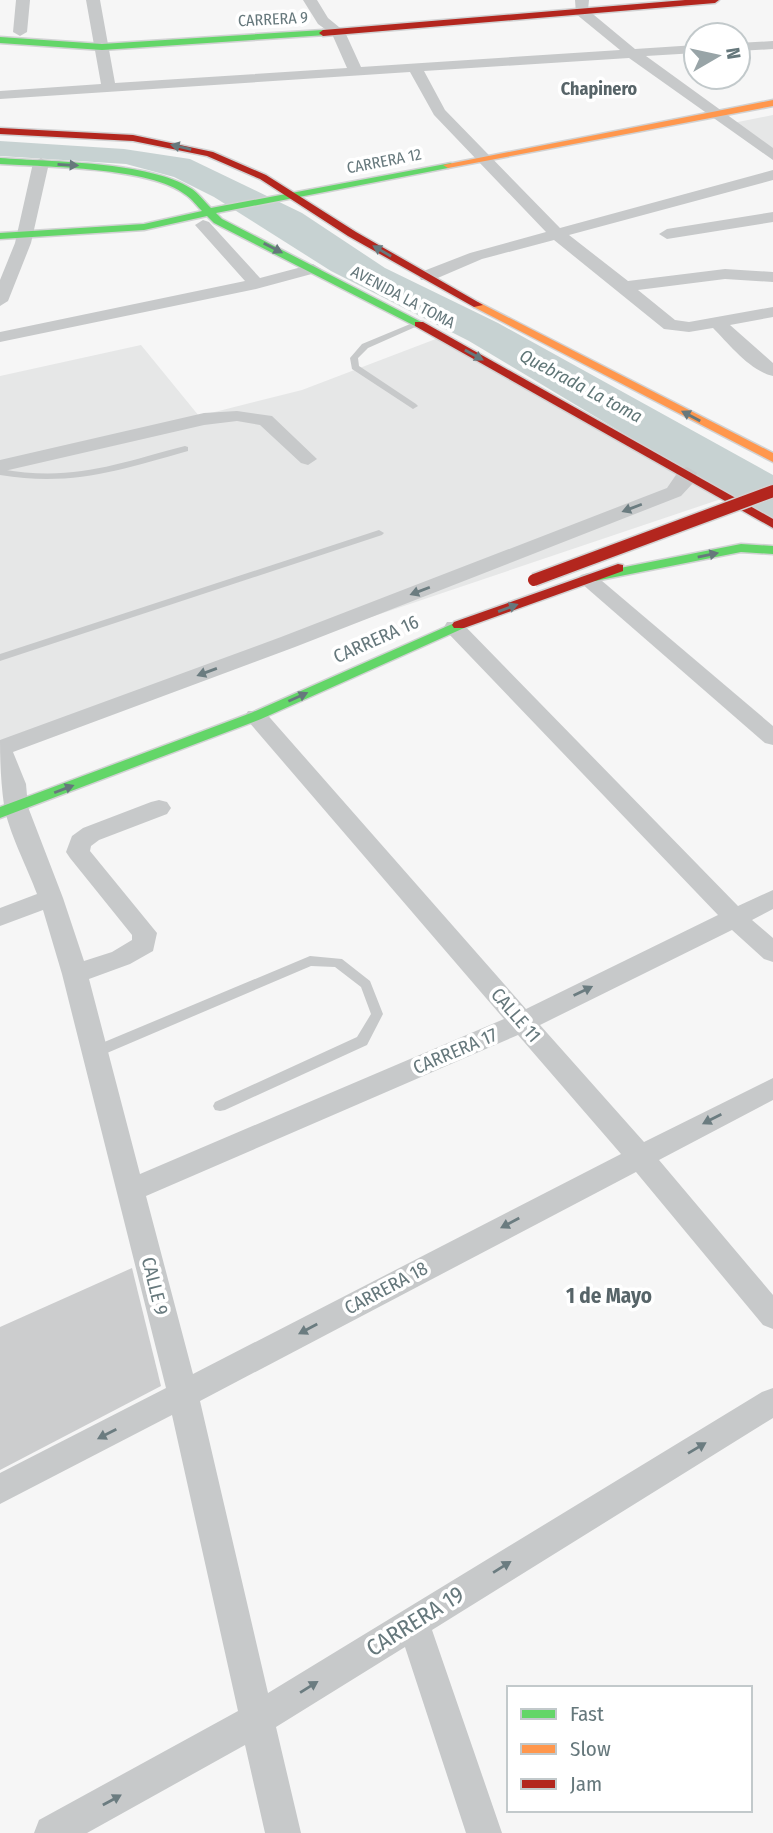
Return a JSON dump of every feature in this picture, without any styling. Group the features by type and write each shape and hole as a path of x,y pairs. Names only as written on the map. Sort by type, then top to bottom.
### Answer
{"main road":[{"name":"CARRERA 9","path":"0,40 101,41 338,32 612,0"},
{"name":"CARRERA 9","path":"0,31 101,41 323,21 582,4 715,0"},
{"name":"CARRERA 12","path":"722,119 773,103"},
{"name":"CARRERA 12","path":"0,244 218,217 296,200 399,188 490,165 722,119 773,114"},
{"name":"AVENIDA LA TOMA","path":"0,131 100,135 177,146 241,166 427,276 773,458"},
{"name":"AVENIDA LA TOMA","path":"0,160 116,169 146,175 189,192 218,217 395,310 773,524"},
{"name":"CARRERA 12","path":"0,236 24,239"},
{"path":"395,310 371,285 378,276 427,276"},
{"path":"727,435 764,434"},
{"name":"CARRERA 16","path":"407,630 773,491"},
{"path":"734,526 773,512"},
{"name":"CARRERA 16","path":"13,794 256,716 454,627 695,540"},
{"path":"591,578 741,548 773,550"}],"street":[{"path":"20,32 23,0"},
{"path":"93,0 109,88"},
{"path":"310,0 323,21 338,32 356,72"},
{"path":"582,4 632,53 773,155"},
{"path":"752,46 773,45"},
{"path":"0,95 682,50"},
{"path":"415,68 439,112 556,234 670,325 689,327 773,312"},
{"path":"0,301 24,239 41,163"},
{"path":"427,276 476,256 773,175"},
{"path":"218,217 256,284"},
{"path":"667,234 773,217"},
{"path":"0,337 256,284 313,269"},
{"path":"623,287 725,274 773,277"},
{"path":"718,323 746,351 773,371"},
{"path":"0,466 204,419 237,416 266,421 308,459"},
{"path":"1,747 301,637 674,492 684,482 687,473"},
{"path":"591,578 773,738"},
{"path":"454,627 734,917 773,953"},
{"name":"CALLE 11","path":"256,716 639,1156 773,1316"},
{"name":"CALLE 9","path":"1,747 13,794 75,974 183,1395 283,1833"},
{"path":"75,974 121,958 144,945 145,933 78,852 80,842 91,834 159,808"},
{"path":"0,917 51,898"},
{"name":"CARRERA 17","path":"131,1190 522,1022 773,899"},
{"name":"CARRERA 18","path":"0,1489 773,1088"},
{"name":"CARRERA 19","path":"52,1833 256,1720 773,1402"},
{"path":"413,1622 484,1833"}],"lane":[{"path":"414,406 355,368 354,358 365,346 418,324"},
{"path":"0,472 53,480 98,474 185,449"},
{"path":"0,658 379,533"},
{"path":"95,1052 310,961 338,962 366,984 377,1014 362,1041 220,1105"}],"shaded area":[{"path":"773,115 773,155 728,124"},
{"path":"441,337 727,497 0,742 0,376 141,345 199,416 302,390"}],"water":[{"name":"Quebrada La toma","path":"0,141 124,149 190,159 302,213 385,268 498,323 773,475 773,521 469,341 331,271 214,197 174,177 126,164 0,156"}],"building":[{"path":"132,1268 161,1386 0,1470 0,1327"}],"traffic: fast":[{"path":"0,40 102,47 323,33"},
{"path":"0,161 116,169 170,183 189,192 218,221 419,324"},
{"path":"0,236 144,227 226,208 448,165"},
{"path":"595,577 741,548 773,550"},
{"path":"0,813 256,716 459,625"}],"traffic: slow":[{"path":"448,165 773,103"},
{"path":"478,305 773,458"}],"traffic: jam":[{"path":"323,33 715,0"},
{"path":"0,131 133,138 210,154 263,177 352,234 478,305"},
{"path":"419,324 773,524"},
{"path":"534,580 773,491"},
{"path":"459,625 618,568"}],"district":[{"name":"Chapinero","path":"599,89"},
{"name":"1 de Mayo","path":"609,1296"}]}
